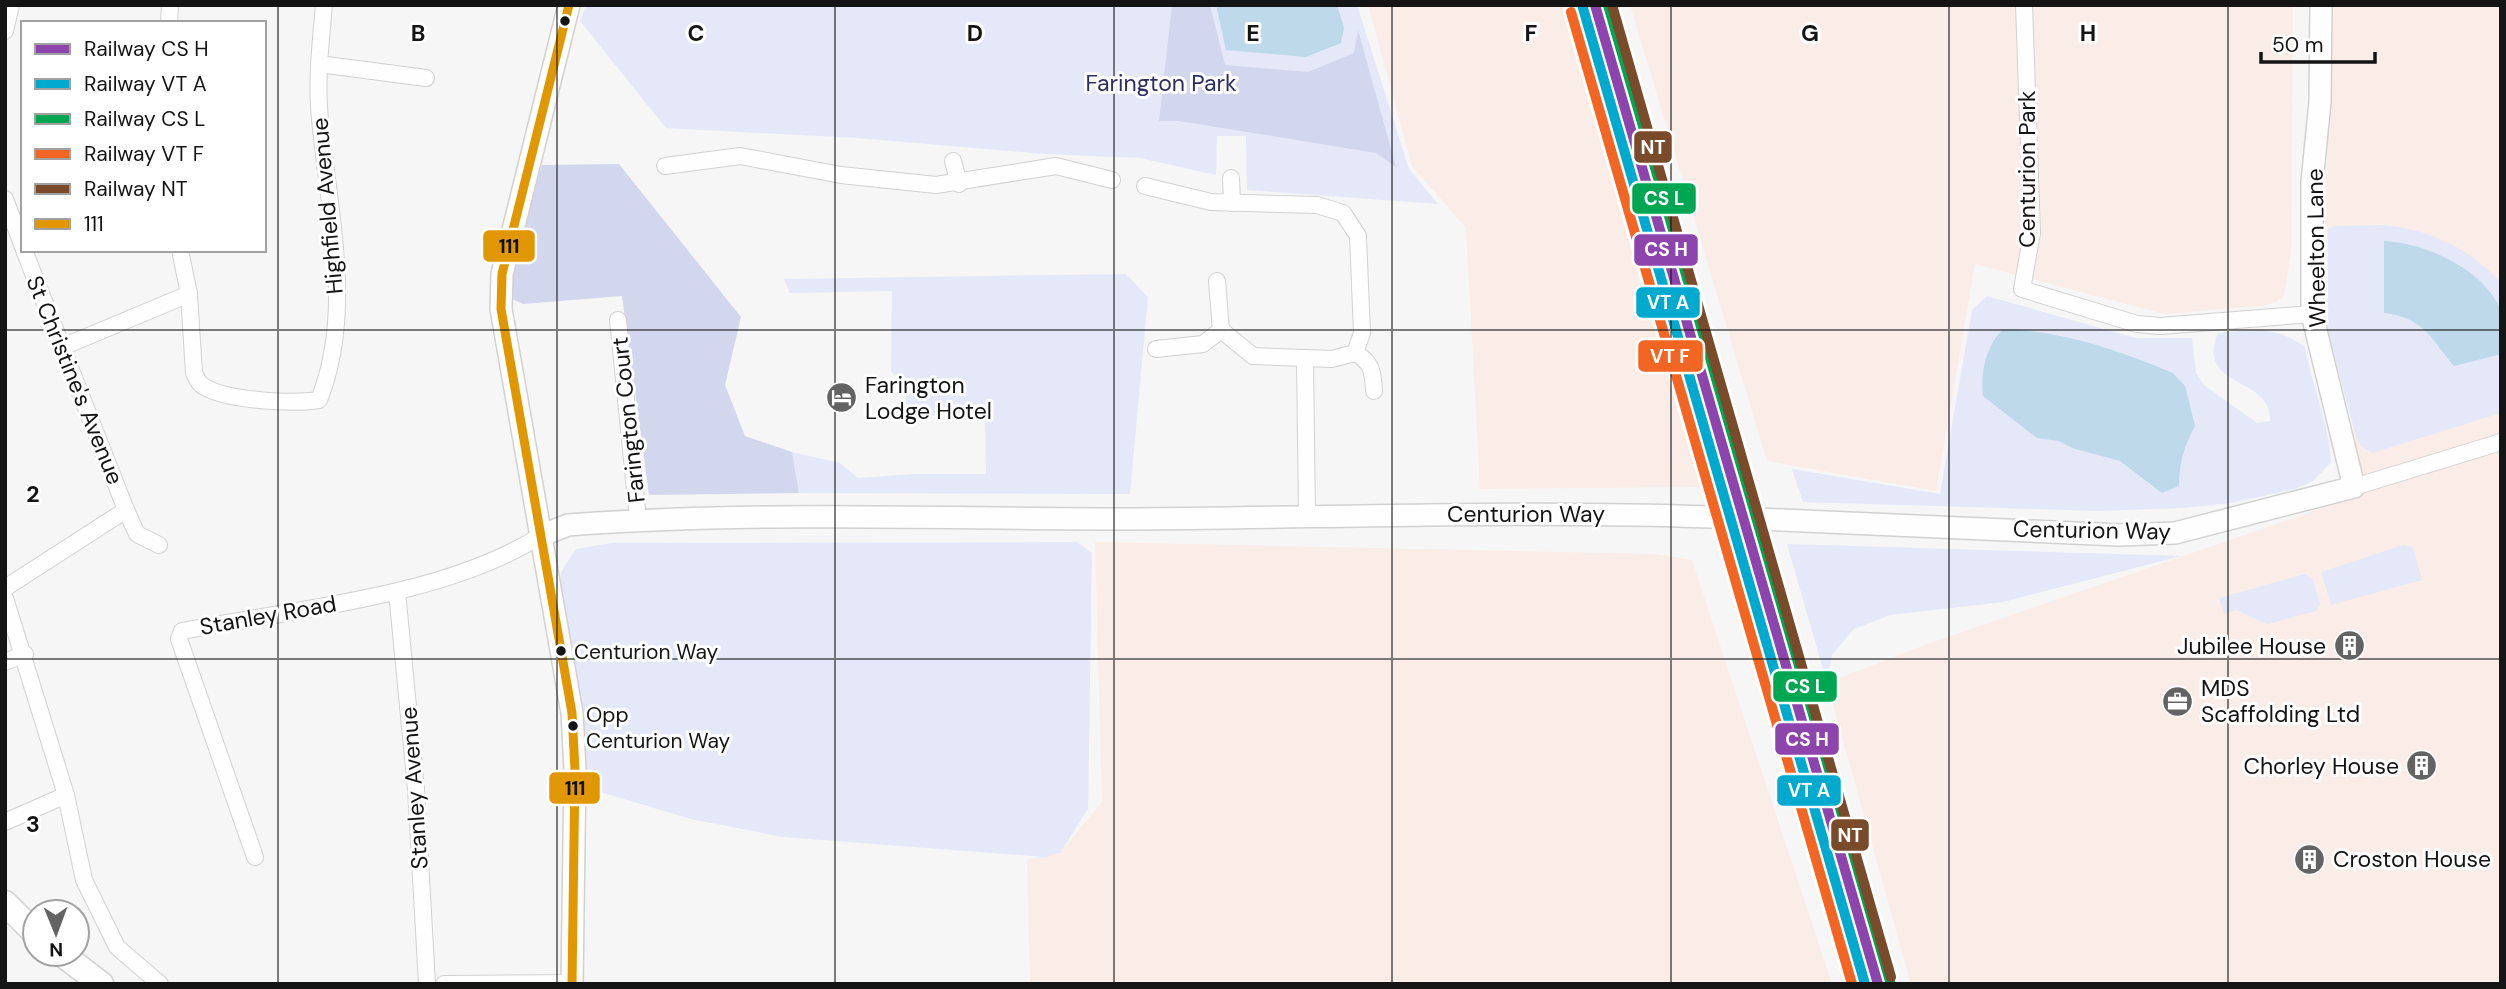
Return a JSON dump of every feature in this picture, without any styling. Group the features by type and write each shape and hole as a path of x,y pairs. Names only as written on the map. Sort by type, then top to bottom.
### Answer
{"main road":[{"path":"5,904 21,919"},
{"path":"80,968 101,984"}],"street":[{"path":"5,31 11,5"},
{"name":"Highfield Avenue","path":"189,294 194,373 200,385 216,393 300,403 319,400 326,382 337,296 319,106 324,5"},
{"path":"444,984 572,983 575,770 572,713 504,336 502,274 569,5"},
{"name":"Centurion Park","path":"2024,5 2032,233 2022,289 2137,324 2160,326 2312,314"},
{"name":"Wheelton Lane","path":"2321,5 2320,102 2312,182 2312,314 2354,487"},
{"path":"319,64 426,78"},
{"path":"665,166 740,156 841,175 936,186 959,184 996,173 1056,166 1112,180"},
{"path":"953,161 959,184"},
{"path":"1231,178 1232,203"},
{"path":"1145,186 1211,202 1317,205 1343,212 1352,222 1358,236 1362,332 1355,353"},
{"name":"St Christine's Avenue","path":"5,200 21,243"},
{"name":"St Christine's Avenue","path":"24,252 60,348 137,534 159,545"},
{"path":"60,348 189,294 180,252"},
{"path":"1217,281 1221,330 1253,356 1332,359 1355,353 1364,358 1373,370 1374,391"},
{"name":"Farington Court","path":"618,320 638,520"},
{"path":"1156,349 1203,344 1221,330"},
{"path":"1306,359 1307,516"},
{"name":"Centurion Way","path":"540,536 568,525 752,516 1126,519 1496,513 1712,517 2119,535 2175,533 2354,487 2501,442"},
{"name":"St Christine's Avenue","path":"5,588 126,510"},
{"name":"Stanley Road","path":"256,857 180,639 182,631 397,592 513,553 540,536"},
{"name":"Stanley Avenue","path":"397,592 416,789 427,984"},
{"path":"5,598 25,653 66,795 84,880 117,947 160,984"},
{"path":"5,662 25,653"},
{"path":"5,822 66,795"}],"shaded area":[{"path":"1172,5 1210,5 1225,65 1308,72 1354,53 1358,30 1396,167 1376,153 1179,121 1159,121"},
{"path":"1216,5 1337,5 1344,28 1341,43 1306,57 1226,50"},
{"path":"1368,5 1567,5 1706,487 1480,489 1466,228 1412,166"},
{"path":"1630,5 2293,5 2291,252 2284,295 2276,302 2261,306 2164,314 1975,264 1936,491 1767,461"},
{"path":"2333,5 2501,5 2501,984 1911,984 1827,683 1930,643 2364,494 2324,245"},
{"path":"619,164 741,317 725,385 745,436 792,452 799,493 649,495 622,296 523,304 506,296 523,220 542,165"},
{"path":"2384,241 2433,252 2465,269 2479,280 2501,311 2501,354 2454,366 2426,331 2409,320 2384,313"},
{"path":"2003,329 2046,333 2090,343 2173,373 2185,386 2195,426 2183,455 2179,486 2162,493 2120,461 2072,448 2059,441 2037,438 1983,396 1985,360 1992,343"},
{"path":"1095,542 1655,554 1692,560 1832,984 1030,984 1027,859 1059,854 1102,802"}],"green space":[{"name":"Farington Park","path":"586,5 1357,5 1409,169 1438,204 1247,190 1246,136 1217,136 1216,175 1140,158 666,128 580,21"},
{"path":"2383,225 2417,231 2448,242 2475,259 2501,283 2501,413 2372,453 2361,446 2356,436 2328,332 2328,229 2335,226"},
{"path":"1126,274 1148,297 1130,494 799,493 792,452 840,463 858,478 913,474 986,474 985,415 906,416 905,382 891,372 892,291 790,293 784,279"},
{"path":"1987,296 2135,338 2192,338 2196,373 2204,385 2257,423 2270,421 2268,407 2260,396 2225,374 2217,364 2214,351 2218,333 2264,331 2284,335 2305,347 2327,433 2331,462 2313,481 2295,489 2231,503 2183,508 2097,511 1803,502 1792,469 1940,494 1972,310"},
{"path":"1077,542 1092,553 1088,809 1060,853 1045,857 783,837 691,819 590,789 559,589 561,572 576,549 612,543"},
{"path":"1787,544 2181,556 2003,602 1890,615 1854,629 1832,655 1827,683"},
{"path":"2403,545 2413,547 2422,580 2331,605 2321,572"},
{"path":"2305,574 2313,580 2320,604 2316,611 2267,624 2236,610 2224,614 2219,598"}],"railway":[{"path":"1610,5 1896,984"}],"transit line":[{"name":"111","path":"569,5 502,274 501,309 572,713 575,770 572,984"},
{"path":"1595,5 1878,984"},
{"path":"1608,5 1890,981"},
{"path":"1583,8 1865,984"},
{"path":"1571,12 1852,984"}],"rail line":[{"name":"NT","path":"1612,5 1891,977"}],"place":[{"name":"Farington Lodge Hotel","path":"842,398"},
{"name":"Jubilee House","path":"2349,646"},
{"name":"Centurion Way","path":"561,651"},
{"name":"MDS Scaffolding Ltd","path":"2178,701"},
{"name":"Opp Centurion Way","path":"573,726"},
{"name":"Chorley House","path":"2422,766"},
{"name":"Croston House","path":"2310,859"}]}
